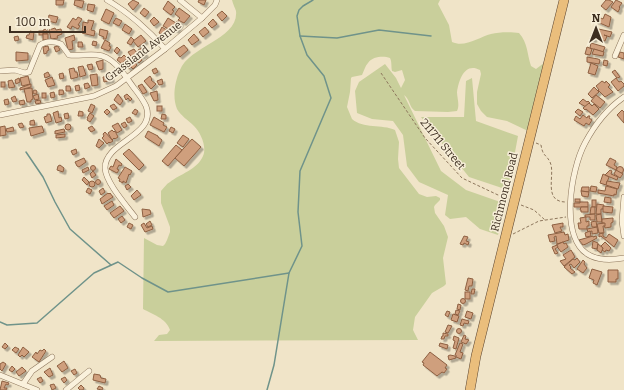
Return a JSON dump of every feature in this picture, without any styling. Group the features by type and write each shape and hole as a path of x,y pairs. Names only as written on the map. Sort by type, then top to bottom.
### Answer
{"highway":[{"name":"Richmond Road","path":"470,390 476,356 564,0"}],"street":[{"path":"108,0 123,9 165,49"},
{"path":"180,0 202,18"},
{"name":"Grassland Avenue","path":"0,115 94,96 116,86 165,49 202,18 218,0"},
{"path":"615,56 624,35"},
{"path":"0,71 16,70 25,73 29,72 40,45 51,42 61,44 69,55 99,55 112,61 145,104 147,117 141,129 112,152 105,168 108,178 135,217"},
{"path":"624,97 606,113 585,142 576,166 571,202 571,216 575,238 587,254 604,260 624,258"},
{"path":"624,197 622,221 624,236"},
{"path":"23,384 32,371 52,357"},
{"path":"66,390 89,371"},
{"path":"0,375 37,390"}],"path":[{"name":"211711 Street","path":"381,73 425,138 462,178 498,196 534,210 545,220"},
{"path":"533,142 542,146 542,153 550,163 551,187 554,197 561,201 571,202"},
{"path":"504,240 526,226 539,221 571,216"}],"green space":[{"path":"232,0 440,0 438,4 449,25 452,42 457,44 467,43 494,33 519,33 526,45 531,66 536,69 544,63 528,131 507,121 487,117 481,111 477,104 477,92 481,74 480,70 475,68 470,68 461,77 457,92 457,111 415,111 404,95 441,171 466,190 506,204 498,235 480,229 466,217 450,219 445,215 448,195 419,182 407,166 403,135 393,121 372,119 357,113 355,91 359,82 385,64 396,78 401,88 405,80 402,70 395,72 392,71 390,58 379,57 370,61 362,75 351,78 347,107 352,119 362,124 395,130 399,142 399,168 419,194 427,197 436,196 440,198 434,207 435,213 444,226 448,237 443,258 446,284 432,293 415,317 413,330 418,340 154,341 159,335 167,334 170,330 162,319 143,309 144,238 157,245 163,246 165,244 170,232 170,227 161,203 161,191 174,179 197,165 204,152 203,140 199,132 177,109 175,104 174,94 177,79 185,62 230,29 235,21 236,11"},
{"path":"472,78 476,121 518,136 508,190 469,177 421,117 464,117 466,81"}],"building":[{"path":"56,0 64,0 63,5 56,5"},
{"path":"75,0 84,1 82,8 74,5"},
{"path":"133,0 139,3 133,10 128,4"},
{"path":"199,0 206,0 204,5 198,2"},
{"path":"606,0 613,2 606,10 601,6"},
{"path":"616,0 622,3 618,12 611,7"},
{"path":"168,1 175,7 172,10 174,11 171,15 163,9"},
{"path":"88,4 95,5 93,12 87,10"},
{"path":"144,8 149,12 145,17 140,13"},
{"path":"179,8 190,16 184,23 178,20 180,18 175,14"},
{"path":"106,9 114,13 109,24 101,20"},
{"path":"222,11 227,16 222,21 217,15"},
{"path":"605,14 611,17 609,27 595,21 597,16 603,19"},
{"path":"49,15 58,17 56,23 48,21"},
{"path":"78,17 82,19 78,25 80,26 78,29 72,26 71,29 67,27 73,18 76,20"},
{"path":"154,17 159,22 154,26 150,21"},
{"path":"116,18 122,21 119,26 113,23"},
{"path":"168,18 176,23 177,21 181,23 177,31 173,29 172,31 163,26"},
{"path":"213,19 217,24 212,28 208,24"},
{"path":"88,20 94,21 91,30 95,31 94,36 82,33 83,22 88,23"},
{"path":"125,24 132,29 129,34 122,30"},
{"path":"162,27 168,31 165,36 159,33"},
{"path":"205,27 209,32 203,37 199,32"},
{"path":"55,28 56,30 61,29 62,34 57,36 58,38 51,39 49,30"},
{"path":"594,28 612,32 610,37 607,36 605,41 596,38 597,34 593,32"},
{"path":"47,29 47,34 43,34 43,30"},
{"path":"100,29 108,31 106,39 103,39 104,37 99,35"},
{"path":"30,31 34,32 33,40 26,38"},
{"path":"39,31 43,31 43,35 39,35"},
{"path":"592,33 595,34 594,40 590,39"},
{"path":"43,34 48,34 48,40 43,40"},
{"path":"194,34 199,40 192,45 188,40"},
{"path":"74,35 75,40 72,41 73,49 68,50 65,38"},
{"path":"141,35 146,41 138,47 133,41"},
{"path":"18,36 19,40 15,41 14,37"},
{"path":"131,37 134,40 131,45 127,43"},
{"path":"105,40 110,43 109,46 111,47 109,51 101,48"},
{"path":"93,41 97,42 96,46 92,45"},
{"path":"78,42 82,42 83,47 78,47"},
{"path":"591,43 605,47 603,52 590,48"},
{"path":"184,45 188,50 180,57 175,51"},
{"path":"48,46 49,50 44,54 43,47"},
{"path":"58,46 60,50 56,52 54,47"},
{"path":"117,47 120,50 117,54 114,51"},
{"path":"587,47 592,49 590,55 585,54"},
{"path":"142,48 146,55 141,57 138,50"},
{"path":"134,49 142,60 139,63 137,61 135,62 128,52"},
{"path":"594,49 604,52 603,56 592,54"},
{"path":"16,52 28,53 28,60 16,61"},
{"path":"620,52 624,53 624,59 618,57"},
{"path":"124,55 127,58 122,64 117,60 119,57 121,58"},
{"path":"587,57 600,60 599,64 587,62"},
{"path":"132,59 137,65 133,69 131,67 129,69 126,66"},
{"path":"103,60 103,69 99,70 96,62"},
{"path":"604,60 608,61 607,66 603,65"},
{"path":"591,63 598,66 595,75 588,73"},
{"path":"92,64 93,69 89,70 87,65"},
{"path":"83,66 86,75 80,77 78,67"},
{"path":"74,68 78,77 71,79 69,69"},
{"path":"156,68 158,72 154,74 152,70"},
{"path":"615,70 620,77 617,78 612,72"},
{"path":"48,72 50,76 45,78 44,74"},
{"path":"63,73 64,78 60,79 59,74"},
{"path":"97,74 98,85 92,86 90,75"},
{"path":"28,76 30,84 22,86 20,78"},
{"path":"111,76 112,80 104,82 103,77"},
{"path":"150,76 152,79 151,80 156,84 151,89 144,81"},
{"path":"52,77 55,85 48,87 45,80"},
{"path":"19,78 20,82 16,84 15,80"},
{"path":"616,78 619,82 621,81 624,84 624,86 618,91 611,82"},
{"path":"162,79 163,84 159,85 157,81"},
{"path":"12,80 15,87 9,88 8,81"},
{"path":"602,81 605,83 606,81 610,85 608,87 613,92 605,97 596,86"},
{"path":"1,82 5,82 5,87 1,87"},
{"path":"88,83 90,87 85,89 84,84"},
{"path":"31,84 31,87 20,90 20,88"},
{"path":"142,84 147,92 143,94 138,86"},
{"path":"79,85 80,90 76,91 75,86"},
{"path":"66,86 70,86 71,91 66,91"},
{"path":"594,87 599,92 592,98 588,94"},
{"path":"32,88 33,99 31,102 27,102 24,89"},
{"path":"33,90 37,90 37,94 33,94"},
{"path":"59,90 63,90 64,94 59,95"},
{"path":"157,91 158,100 154,101 150,93"},
{"path":"54,92 55,97 51,98 50,93"},
{"path":"42,93 46,93 46,98 42,98"},
{"path":"38,94 39,99 35,100 33,96"},
{"path":"118,94 123,101 120,105 114,100"},
{"path":"127,94 132,99 130,101 128,98 126,100 124,96"},
{"path":"596,95 605,102 600,108 591,101"},
{"path":"15,96 17,101 13,102 11,98"},
{"path":"8,99 9,104 5,105 4,100"},
{"path":"583,99 590,103 586,107 579,103"},
{"path":"24,100 25,104 20,105 19,101"},
{"path":"40,100 41,103 36,104 35,101"},
{"path":"589,103 592,106 594,104 599,109 593,115 583,108"},
{"path":"91,104 95,106 92,113 88,111"},
{"path":"114,104 117,108 113,110 110,106"},
{"path":"157,106 162,106 162,111 157,111"},
{"path":"107,109 110,112 107,115 104,112"},
{"path":"135,109 138,111 136,115 132,113"},
{"path":"578,109 583,112 580,116 575,112"},
{"path":"622,110 624,112 624,123 617,115"},
{"path":"58,111 59,118 61,117 62,121 56,123 53,113"},
{"path":"79,111 83,112 83,116 78,116"},
{"path":"68,113 69,118 65,119 64,114"},
{"path":"90,113 94,116 90,122 87,118"},
{"path":"47,114 50,114 52,121 46,123 44,117 47,116"},
{"path":"162,114 166,115 166,119 161,119"},
{"path":"583,115 587,118 590,116 589,118 592,120 589,125 586,123 584,126 574,120 576,116 580,119"},
{"path":"130,117 132,121 128,123 126,119"},
{"path":"154,117 164,123 163,125 167,127 164,132 150,125"},
{"path":"34,120 35,125 30,125 30,121"},
{"path":"125,122 127,126 124,128 121,124"},
{"path":"22,123 24,127 20,128 18,124"},
{"path":"118,123 122,130 117,133 112,126"},
{"path":"68,124 71,127 68,130 65,127"},
{"path":"5,126 6,135 0,136 0,127"},
{"path":"42,126 44,132 31,136 29,128"},
{"path":"92,126 95,130 91,132 88,128"},
{"path":"13,127 14,131 7,132 6,129"},
{"path":"171,127 175,129 173,133 169,131"},
{"path":"64,129 65,132 55,134 55,131"},
{"path":"112,130 114,132 115,131 118,137 112,140 108,133"},
{"path":"148,131 158,136 162,140 159,146 145,137"},
{"path":"105,132 113,141 107,144 102,138"},
{"path":"65,134 65,137 56,138 56,135"},
{"path":"183,135 189,139 183,147 177,143"},
{"path":"99,139 104,143 99,148 96,146"},
{"path":"192,139 201,147 184,166 175,158"},
{"path":"176,145 182,150 168,166 162,161"},
{"path":"76,149 77,153 73,155 71,151"},
{"path":"129,149 144,165 139,170 123,154"},
{"path":"84,158 86,162 79,167 77,166 75,162"},
{"path":"610,158 616,161 614,165 617,167 616,170 606,165"},
{"path":"116,159 122,164 121,166 119,165 117,169 119,170 117,173 109,169 111,166 113,167"},
{"path":"60,165 64,168 63,172 57,170 58,166"},
{"path":"91,166 95,166 95,170 91,170"},
{"path":"88,167 89,170 83,173 82,170"},
{"path":"125,167 132,171 130,175 129,174 126,183 123,181 123,183 119,181 120,179 118,178"},
{"path":"620,167 623,170 620,173 617,170"},
{"path":"610,170 612,171 611,174 618,177 617,180 605,175"},
{"path":"616,170 623,174 620,178 614,174"},
{"path":"93,171 96,175 92,178 90,174"},
{"path":"603,174 609,177 606,185 600,183"},
{"path":"84,177 89,182 87,185 82,180"},
{"path":"98,179 101,182 98,185 95,182"},
{"path":"92,181 95,184 92,187 89,184"},
{"path":"607,181 620,183 618,189 606,185"},
{"path":"128,184 131,187 127,190 125,186"},
{"path":"591,186 597,187 596,192 590,191"},
{"path":"606,186 617,189 616,195 614,194 614,196 598,193 598,190 605,191"},
{"path":"582,187 589,187 589,192 581,191"},
{"path":"88,188 92,190 90,194 86,192"},
{"path":"103,188 105,192 101,195 99,191"},
{"path":"137,190 141,195 134,200 131,196"},
{"path":"581,191 589,192 588,197 582,196"},
{"path":"110,193 113,197 102,204 100,199"},
{"path":"605,197 611,198 611,203 604,202"},
{"path":"575,199 580,199 580,202 575,202"},
{"path":"592,200 596,200 596,207 592,207"},
{"path":"112,201 114,205 107,210 104,206"},
{"path":"588,202 588,207 574,207 574,203"},
{"path":"597,204 604,205 603,209 601,209 601,214 596,214"},
{"path":"120,206 124,211 114,218 110,213"},
{"path":"603,206 613,207 612,213 603,212"},
{"path":"581,207 588,207 588,212 581,212"},
{"path":"591,207 595,207 595,214 590,214"},
{"path":"142,209 150,210 151,214 143,217"},
{"path":"595,214 595,220 590,220 590,217 585,217 585,215"},
{"path":"601,214 602,222 597,222 596,215"},
{"path":"122,216 125,220 121,223 118,219"},
{"path":"586,217 586,222 589,221 589,226 587,226 587,229 579,229 578,223 581,223 580,218"},
{"path":"613,218 611,227 605,228 604,223 602,223 602,219"},
{"path":"150,221 152,225 148,227 146,224"},
{"path":"596,221 597,227 592,227 591,222"},
{"path":"129,223 133,225 131,229 127,227"},
{"path":"144,223 147,228 152,226 153,229 145,232 141,225"},
{"path":"563,223 563,227 560,227 562,231 555,233 552,225"},
{"path":"605,223 605,226 603,226 604,233 599,233 597,224"},
{"path":"597,227 598,233 592,234 592,231 588,232 587,229"},
{"path":"590,231 591,236 586,237 585,233"},
{"path":"564,232 565,235 568,234 569,240 557,244 556,236 554,237 555,241 550,242 548,235"},
{"path":"603,233 603,236 606,238 609,234 618,240 614,247 601,236 599,237 599,234"},
{"path":"464,236 468,237 466,241 469,242 468,245 464,243 463,245 460,244"},
{"path":"596,236 597,238 583,245 579,240"},
{"path":"593,241 598,243 597,249 592,248"},
{"path":"563,242 564,244 566,243 568,247 561,252 556,245"},
{"path":"605,242 611,248 609,251 606,250 605,252 602,250 603,248 601,246"},
{"path":"598,244 603,248 601,253 597,250"},
{"path":"557,245 558,247 555,249 558,253 555,254 552,247"},
{"path":"571,250 575,257 564,266 560,261 566,259 563,255"},
{"path":"577,258 580,262 574,268 571,264 569,265 575,272 572,274 564,267 573,259 575,260"},
{"path":"583,260 587,268 583,273 577,269"},
{"path":"592,269 602,272 597,285 593,283 594,280 589,278"},
{"path":"608,270 618,270 618,279 616,279 616,282 608,282"},
{"path":"468,278 473,279 472,286 469,286 468,291 465,290"},
{"path":"472,289 475,289 474,294 471,294"},
{"path":"465,292 470,292 470,299 465,299"},
{"path":"463,298 466,301 463,304 460,301"},
{"path":"458,304 461,305 460,310 457,309"},
{"path":"456,310 460,311 458,315 455,314"},
{"path":"447,311 450,312 448,317 445,315"},
{"path":"467,311 473,313 471,319 465,317"},
{"path":"453,314 459,316 457,322 451,320"},
{"path":"462,319 469,321 468,324 464,323 463,326 460,325"},
{"path":"448,325 452,326 448,333 445,332"},
{"path":"457,329 461,329 461,333 457,333"},
{"path":"443,333 448,334 448,336 441,339 443,336"},
{"path":"464,335 466,336 465,339 469,340 466,344 461,342"},
{"path":"454,336 459,338 456,349 453,348 455,341 453,340"},
{"path":"5,343 8,346 5,349 2,347"},
{"path":"440,343 448,345 447,349 439,346"},
{"path":"460,343 463,344 460,352 463,353 461,359 455,355"},
{"path":"15,347 19,349 16,353 12,350"},
{"path":"23,347 29,352 24,357 22,355 20,357 18,355"},
{"path":"44,349 46,351 39,362 32,357 36,352 37,354 40,350 42,351"},
{"path":"430,352 447,365 445,368 447,369 444,373 442,372 437,376 423,365 424,363 422,362"},
{"path":"448,356 455,356 456,358 449,360"},
{"path":"64,361 68,368 62,372 57,366"},
{"path":"3,362 6,364 2,371 0,369 0,364"},
{"path":"12,366 15,369 12,372 9,370"},
{"path":"22,367 26,371 19,376 16,372"},
{"path":"50,368 53,375 49,377 44,372"},
{"path":"75,369 77,373 74,375 71,371"},
{"path":"94,374 100,375 101,378 106,379 105,383 93,380"},
{"path":"41,377 43,381 40,383 37,379"},
{"path":"65,377 67,380 64,383 61,379"},
{"path":"2,381 9,383 8,385 6,384 4,388 7,388 6,390 0,390"},
{"path":"54,384 56,388 52,390 50,385"},
{"path":"81,385 84,388 83,390 78,388"},
{"path":"99,386 103,388 102,390 97,389"}],"waterway":[{"path":"267,390 274,365 289,273 302,246 298,212 300,171 331,98 324,76 307,55 300,36 297,16 299,10 313,0"},
{"path":"300,36 337,38 379,30 431,36"},
{"path":"26,152 43,177 70,229 111,265"},
{"path":"0,322 7,325 37,323 94,273 118,262 142,278 168,292 289,273"}]}
